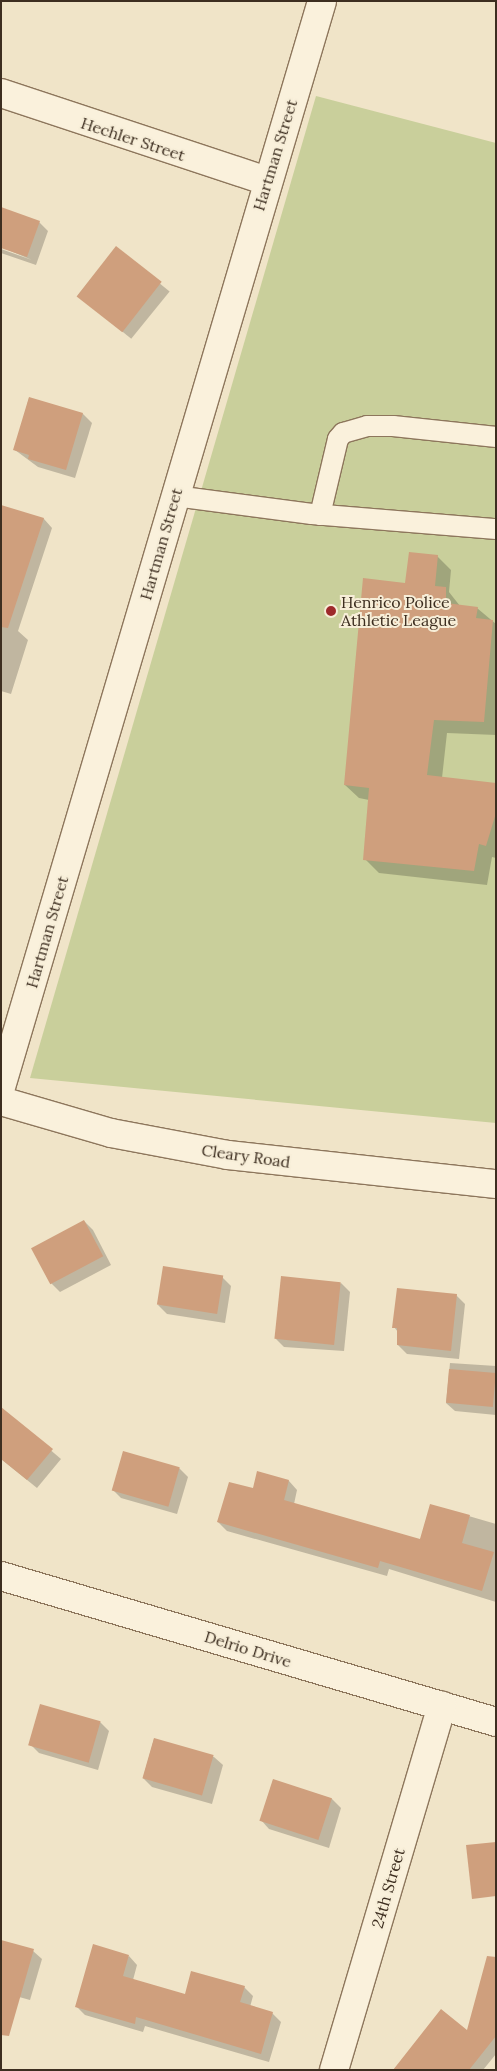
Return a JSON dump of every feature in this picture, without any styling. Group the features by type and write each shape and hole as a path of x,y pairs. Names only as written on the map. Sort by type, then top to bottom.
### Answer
{"street":[{"name":"Hartman Street","path":"1,1087 267,181 322,1"},
{"name":"Hechler Street","path":"1,93 267,181"},
{"name":"Cleary Road","path":"1,1101 110,1133 228,1155 496,1184"},
{"name":"Delrio Drive","path":"1,1576 496,1722"},
{"name":"24th Street","path":"334,2070 442,1706"}],"lane":[{"path":"320,515 338,440 343,433 367,426 393,426 496,437"},
{"path":"175,496 320,515 496,529"}],"green space":[{"name":"Henrico Police Athletic League","path":"316,96 496,143 496,1123 30,1078"}],"building":[{"path":"1,207 40,221 27,257 1,248"},
{"path":"116,246 162,282 122,332 77,296"},
{"path":"29,397 83,413 66,470 28,459 29,455 13,450"},
{"path":"1,505 44,518 8,628 1,627"},
{"path":"409,552 438,555 435,586 446,587 446,603 478,607 476,618 493,620 484,722 434,720 427,775 496,783 496,813 486,846 479,844 474,871 363,860 369,788 344,785 363,578 405,583"},
{"path":"84,1220 103,1256 50,1284 31,1248"},
{"path":"163,1266 223,1276 217,1314 157,1305"},
{"path":"281,1276 341,1282 334,1345 274,1339"},
{"path":"397,1288 457,1294 451,1351 397,1345 397,1328 392,1328"},
{"path":"449,1369 496,1373 493,1407 446,1403"},
{"path":"1,1407 53,1449 27,1480 1,1459"},
{"path":"123,1451 180,1467 168,1507 112,1490"},
{"path":"257,1471 289,1480 284,1500 420,1539 430,1504 470,1515 462,1543 494,1552 482,1591 380,1561 378,1568 217,1522 229,1482 253,1488"},
{"path":"40,1704 101,1721 89,1763 28,1745"},
{"path":"154,1738 214,1755 202,1795 142,1778"},
{"path":"273,1779 332,1798 318,1840 259,1821"},
{"path":"496,1842 496,1896 472,1899 466,1845"},
{"path":"1,1940 34,1949 9,2036 1,2035"},
{"path":"93,1944 129,1955 123,1976 185,1994 191,1971 245,1986 240,2002 273,2012 261,2054 136,2017 135,2024 75,2007"},
{"path":"487,1956 496,1957 496,2036 469,2070 393,2070 441,2009 467,2030"}],"place":[{"name":"Henrico Police Athletic League","path":"331,611"}]}
